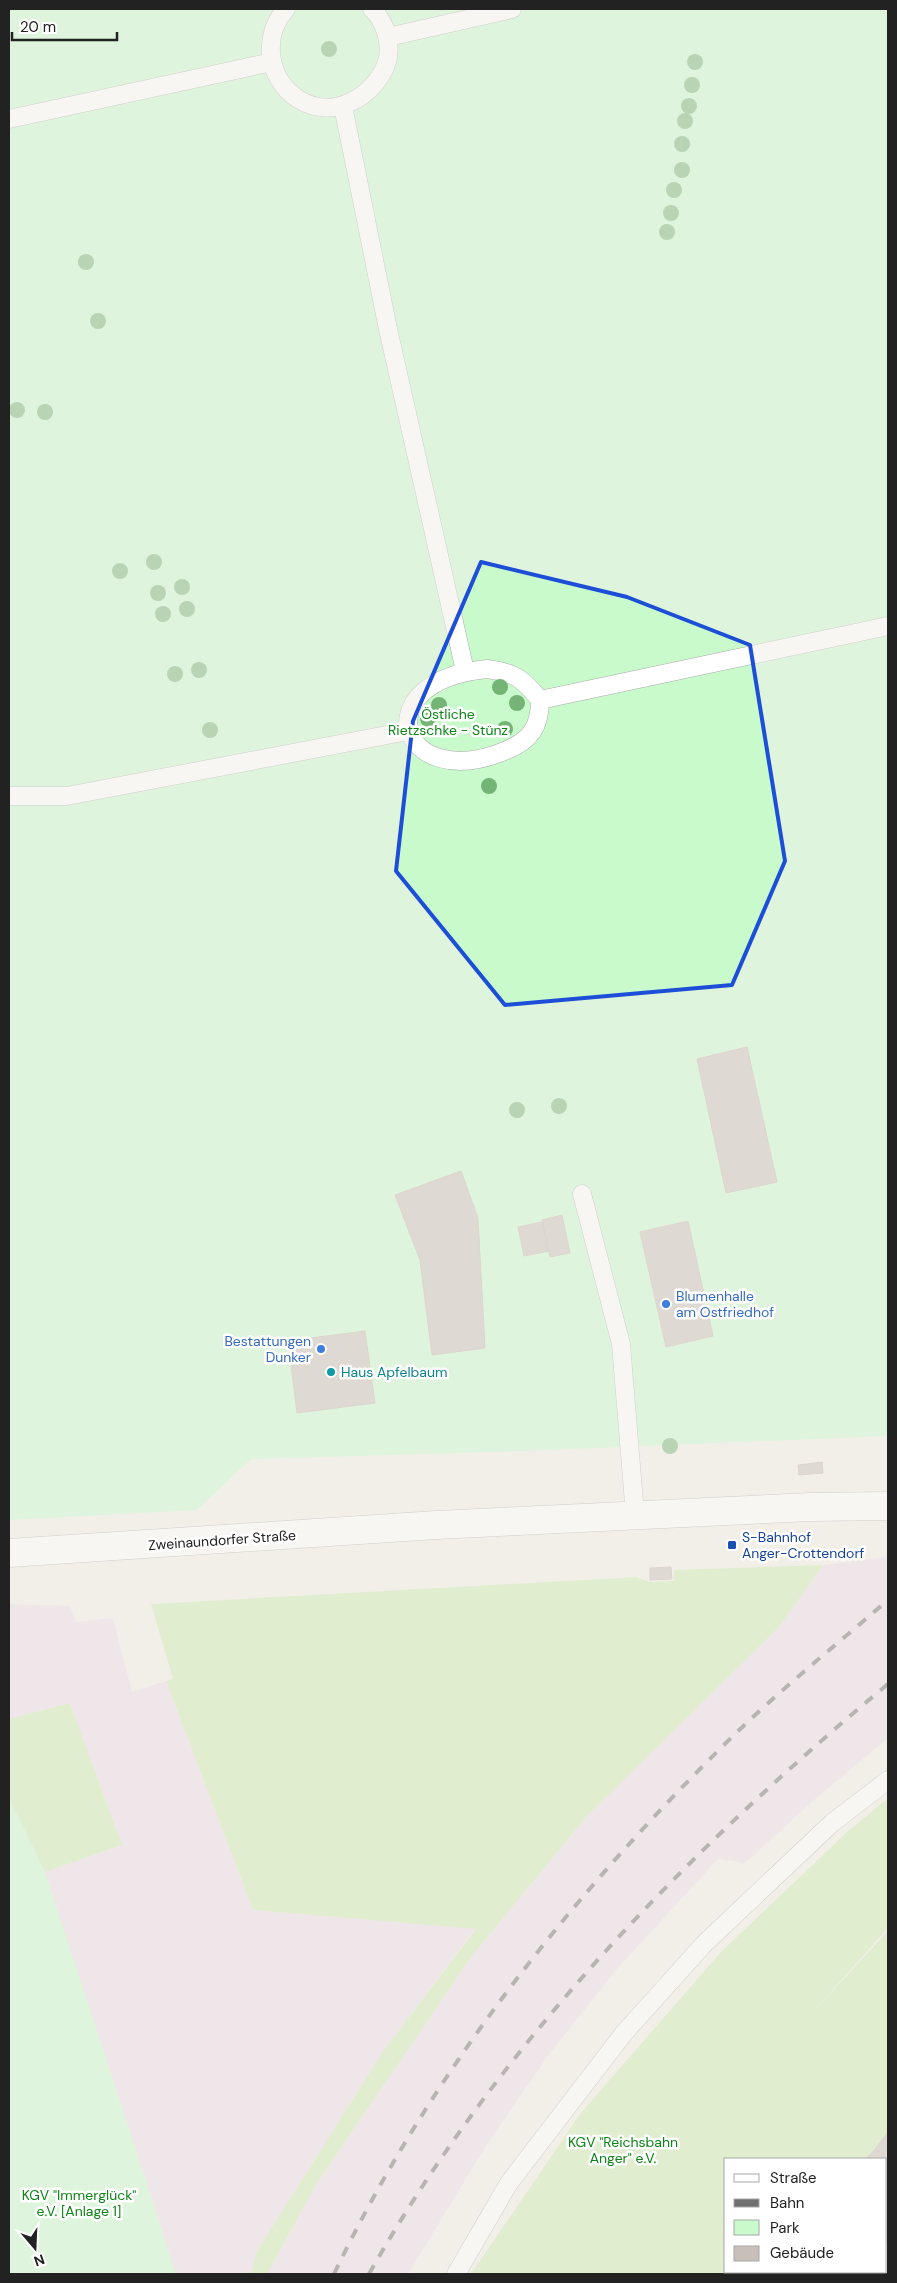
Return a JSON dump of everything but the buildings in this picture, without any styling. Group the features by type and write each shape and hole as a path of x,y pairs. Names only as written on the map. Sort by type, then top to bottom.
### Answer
{"street":[{"name":"Zweinaundorfer Straße","path":"9,1553 436,1525 811,1507 888,1506"}],"lane":[{"path":"286,9 279,17 270,39 272,62 282,83 298,99 320,106 343,106 363,96 379,80 388,60 388,37 379,15 372,9"},
{"path":"388,37 512,9"},
{"path":"9,119 272,62"},
{"path":"343,106 390,338 464,671"},
{"path":"540,700 888,626"},
{"path":"487,669 506,672 524,681 540,700 540,718 530,736 512,748 490,757 470,761 439,758 430,755 414,742 408,731 410,709 416,698 425,689 447,677 464,671 487,669"},
{"path":"9,796 67,796 408,731"},
{"path":"582,1194 621,1344 635,1515"},
{"path":"456,2274 509,2183 624,2033 705,1943 832,1823 888,1780"}],"highlighted area":[{"path":"481,562 627,597 750,645 785,861 732,985 505,1005 396,871 413,721"}],"shaded area":[{"path":"888,1557 888,1738 813,1801 745,1863 718,1859 616,1970 550,2053 489,2141 408,2274 267,2274 317,2183 471,1957 586,1817 779,1627 823,1565"},
{"path":"9,1604 70,1606 76,1622 113,1618 132,1692 166,1681 253,1910 476,1928 384,2050 257,2251 251,2274 176,2274 45,1872 122,1845 70,1703 9,1719"}],"green space":[{"name":"Östliche Rietzschke - Stünz","path":"9,9 888,9 888,1436 525,1451 251,1459 197,1510 9,1520"},
{"path":"823,1565 779,1627 586,1817 471,1957 317,2183 267,2274 251,2274 257,2251 384,2050 476,1929 253,1910 166,1681 173,1679 151,1604 637,1577 649,1582 674,1581 674,1570"},
{"name":"KGV \"Immerglück\" e.V. [Anlage 1]","path":"70,1703 122,1845 45,1872 176,2274 9,2274 9,1719"},
{"name":"KGV \"Immerglück\" e.V. [Anlage 1]","path":"9,1797 45,1872 176,2274 9,2274"},
{"name":"KGV \"Reichsbahn Anger\" e.V.","path":"888,1798 888,1928 811,2014 888,1931 888,2132 867,2158 724,2158 724,2273 771,2273 471,2274 580,2114 720,1953 847,1832"}],"railway":[{"path":"334,2274 372,2199 460,2057 509,1989 561,1923 616,1859 732,1737 789,1684 888,1600"},
{"path":"369,2274 420,2190 477,2108 537,2031 602,1956 669,1884 740,1815 813,1748 888,1684"}],"place":[{"name":"Blumenhalle am Ostfriedhof","path":"666,1304"},
{"name":"Bestattungen Dunker","path":"321,1349"},
{"name":"Haus Apfelbaum","path":"331,1372"},
{"name":"S-Bahnhof Anger-Crottendorf","path":"732,1545"}]}
